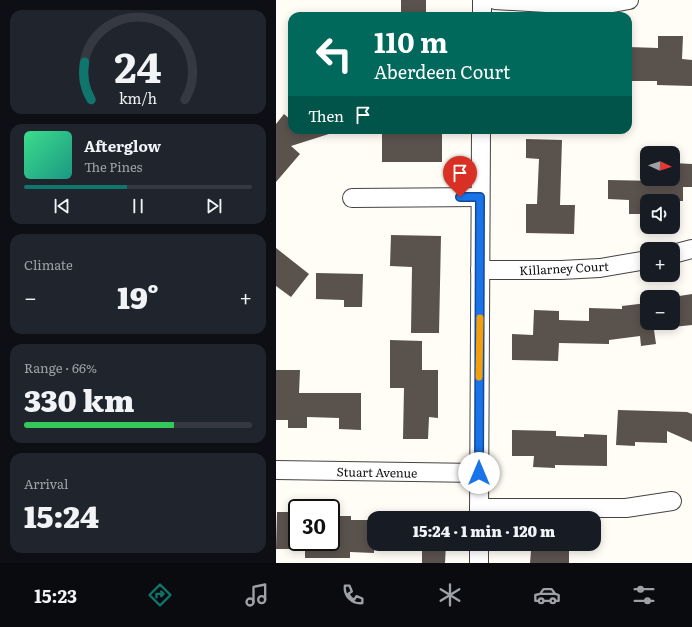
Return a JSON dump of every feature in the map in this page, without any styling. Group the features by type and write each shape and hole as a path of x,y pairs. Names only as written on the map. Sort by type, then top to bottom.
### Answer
{"street":[{"path":"482,0 482,12"},
{"path":"495,0 597,6 629,0"},
{"path":"479,511 481,134"},
{"path":"352,198 480,197"},
{"path":"680,252 692,249"},
{"name":"Killarney Court","path":"480,270 561,270 600,268 640,261"},
{"name":"Stuart Avenue","path":"276,470 479,473"},
{"path":"538,511 626,508 672,501"},
{"path":"479,551 479,563"}],"building":[{"path":"401,0 426,0 426,12 401,12"},
{"path":"658,36 683,36 682,59 692,60 692,86 657,85 657,81 632,81 632,47 658,48"},
{"path":"284,114 288,118 288,134 329,134 291,146 300,154 276,182 276,124"},
{"path":"382,134 442,134 442,162 382,162"},
{"path":"526,139 562,140 560,205 575,205 574,234 526,233 526,204 537,204 539,159 526,158"},
{"path":"680,163 692,164 692,187 683,187 683,201 680,201 680,194 640,194 640,214 629,214 629,200 608,199 608,180 640,181 640,186 680,186"},
{"path":"391,235 441,236 439,333 411,333 412,267 390,266"},
{"path":"276,248 309,274 291,297 276,286"},
{"path":"316,273 363,274 362,307 344,307 344,300 316,299"},
{"path":"692,294 692,325 680,326 680,296"},
{"path":"640,304 640,330 654,330 656,344 641,346 640,336 609,340 609,344 559,343 558,361 512,360 512,334 533,335 534,310 559,311 559,320 589,321 589,308 622,309 622,306"},
{"path":"390,340 422,341 422,370 438,370 438,418 429,417 428,439 403,439 404,388 390,388"},
{"path":"276,370 300,370 299,393 361,393 361,430 339,429 339,418 307,417 307,428 288,428 288,420 276,420"},
{"path":"618,410 687,412 692,414 692,442 667,431 667,443 635,442 635,446 616,445"},
{"path":"512,430 556,431 556,436 584,437 584,434 607,435 607,466 555,465 555,468 533,467 534,456 512,456"},
{"path":"277,512 288,512 288,549 276,549"},
{"path":"340,516 351,516 351,520 367,520 367,551 374,551 374,553 350,552 350,558 305,558 305,551 340,551"},
{"path":"422,551 446,551 445,563 422,563"},
{"path":"531,551 569,551 569,563 530,563"}],"slow traffic":[{"path":"479,377 480,318"}],"route":[{"path":"460,197 480,197 479,473"}]}
